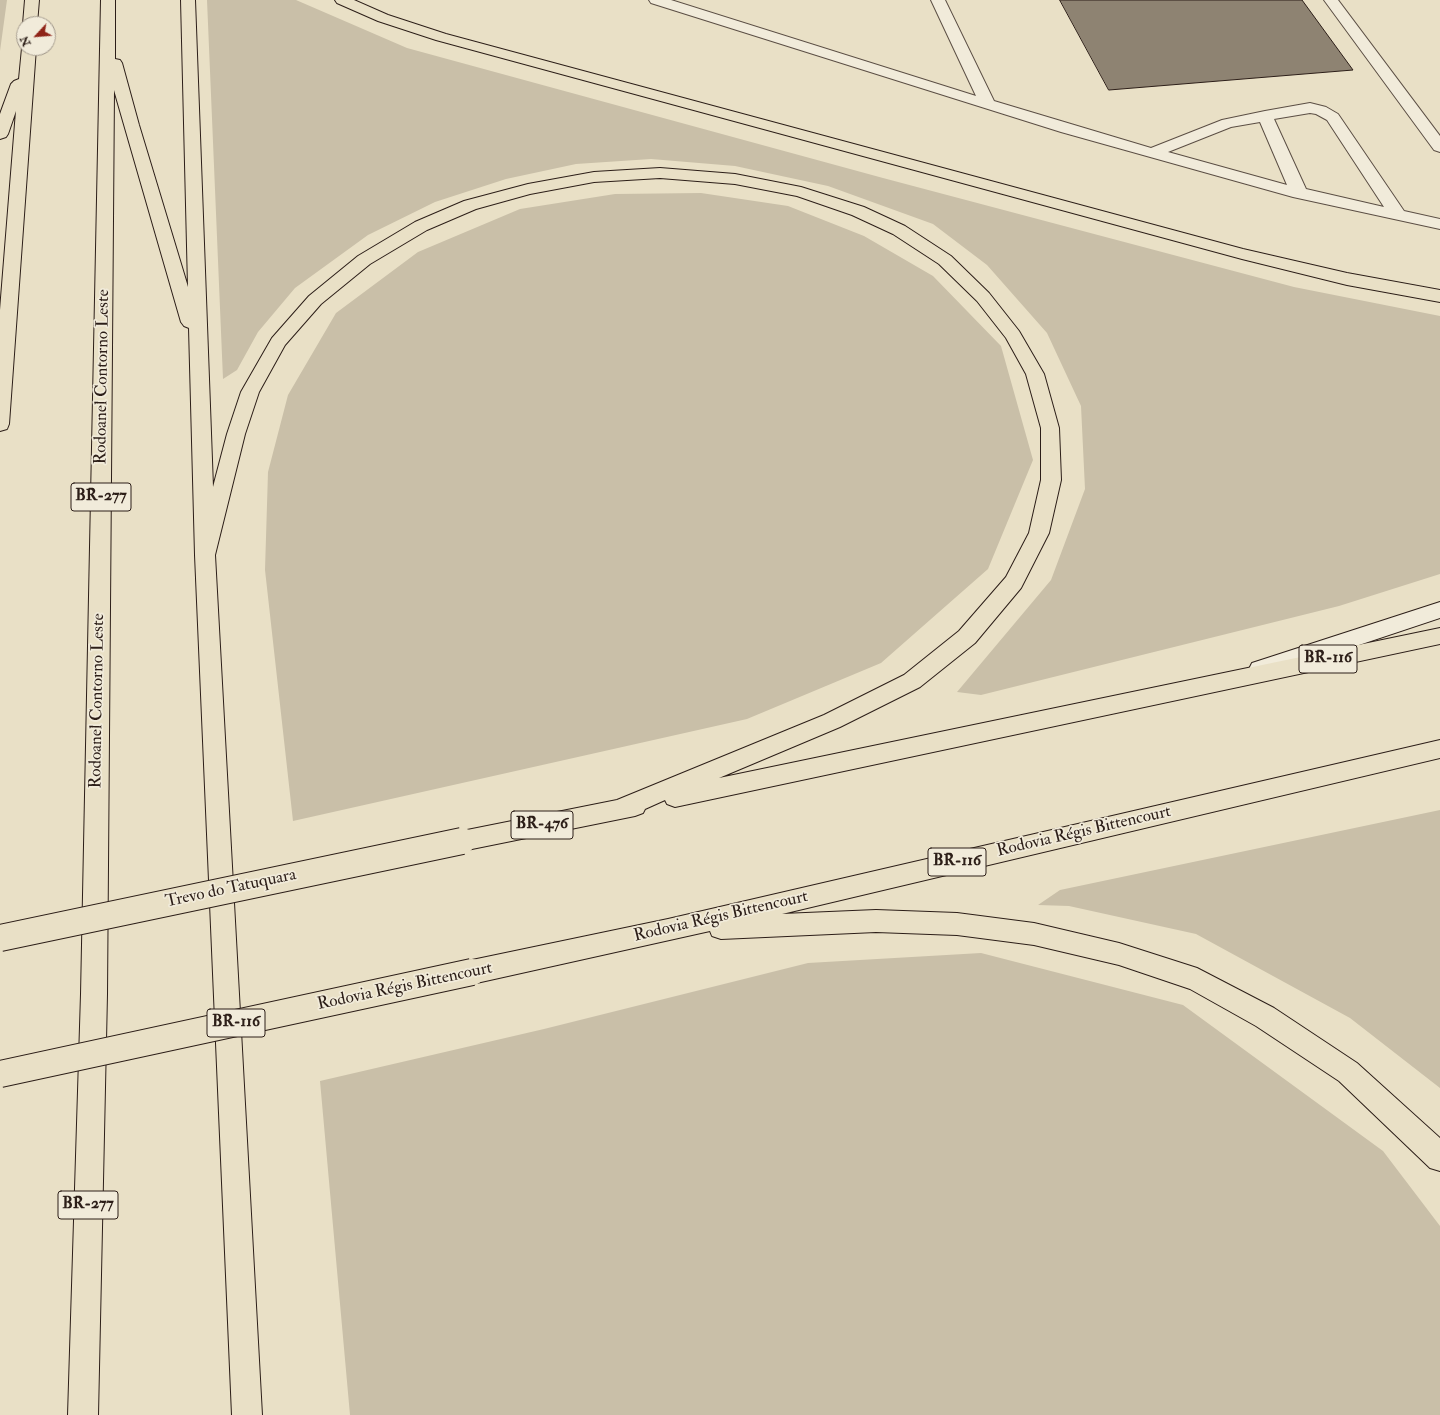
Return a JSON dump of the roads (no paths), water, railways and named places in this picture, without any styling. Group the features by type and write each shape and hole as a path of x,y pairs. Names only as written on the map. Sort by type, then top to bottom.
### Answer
{"highway":[{"path":"31,16 32,0"},
{"name":"Rodoanel Contorno Leste","path":"83,1415 94,994 108,0"},
{"path":"188,0 205,555 247,1415"},
{"path":"342,0 383,18 441,37 1226,250 1347,279 1440,296"},
{"path":"108,36 131,125 198,350"},
{"path":"0,424 28,56"},
{"path":"0,134 27,65"},
{"path":"205,555 236,434 250,392 278,342 315,300 364,260 421,226 470,204 528,189 594,177 660,173 735,179 801,192 858,211 899,230 945,260 983,297 1013,334 1035,374 1050,428 1051,480 1039,533 1014,582 967,637 912,681 832,721 622,808"},
{"name":"BR-116","path":"622,808 1440,636"},
{"name":"Rodovia Régis Bittencourt","path":"0,1074 668,930 1440,749"},
{"name":"Trevo do Tatuquara","path":"0,938 622,808"},
{"path":"668,930 876,921 950,924 1034,934 1119,954 1197,980 1265,1017 1348,1072 1440,1158"}],"main road":[{"path":"656,0 988,104 1152,153 1299,193 1440,224"},
{"path":"938,0 988,104"},
{"path":"1331,0 1440,147"},
{"path":"1152,153 1227,123 1310,108 1321,110 1333,117 1398,215"},
{"path":"1264,116 1299,193"},
{"name":"BR-116","path":"1216,683 1440,610"}]}
